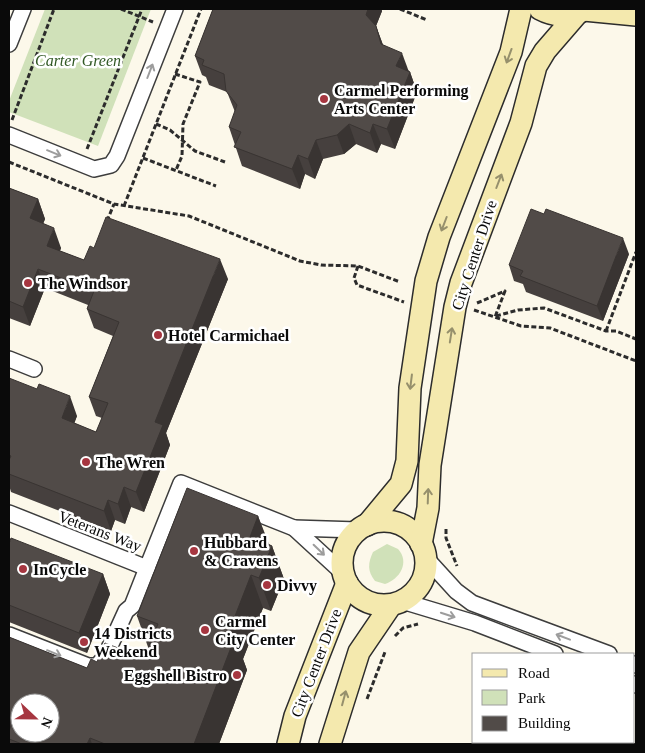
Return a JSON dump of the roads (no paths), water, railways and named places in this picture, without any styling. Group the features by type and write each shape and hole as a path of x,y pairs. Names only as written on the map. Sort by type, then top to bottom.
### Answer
{"street":[{"path":"9,44 23,9"},
{"path":"9,135 94,170 111,164 117,156 175,9"},
{"path":"345,578 342,565 346,546 401,484 407,461 410,388 426,282 439,237 511,52 521,9"},
{"path":"540,9 553,14 583,11 636,15"},
{"name":"City Center Drive","path":"423,551 430,465 455,307 461,283 521,123 536,66 549,46 583,11"},
{"path":"9,359 34,369"},
{"name":"Veterans Way","path":"9,513 147,568 181,483 294,528"},
{"path":"294,528 363,528 385,522 403,526 413,533 423,551 456,591 472,603 606,653"},
{"path":"294,528 345,578 360,598 369,602 396,603 474,623 552,653"},
{"path":"330,744 359,652 396,603 411,595 420,584 425,571 423,551"},
{"path":"9,635 88,666 97,666 105,658 126,611 132,606 147,568"},
{"name":"City Center Drive","path":"288,744 295,716 345,578"}],"place":[{"name":"Carmel Performing Arts Center","path":"324,99"},
{"name":"The Windsor","path":"28,283"},
{"name":"Hotel Carmichael","path":"158,335"},
{"name":"The Wren","path":"86,462"},
{"name":"Hubbard & Cravens","path":"194,551"},
{"name":"InCycle","path":"23,569"},
{"name":"Divvy","path":"267,585"},
{"name":"Carmel City Center","path":"205,630"},
{"name":"14 Districts Weekend","path":"84,642"},
{"name":"Eggshell Bistro","path":"237,675"}],"park label":[{"name":"Carter Green","path":"78,60"}]}
